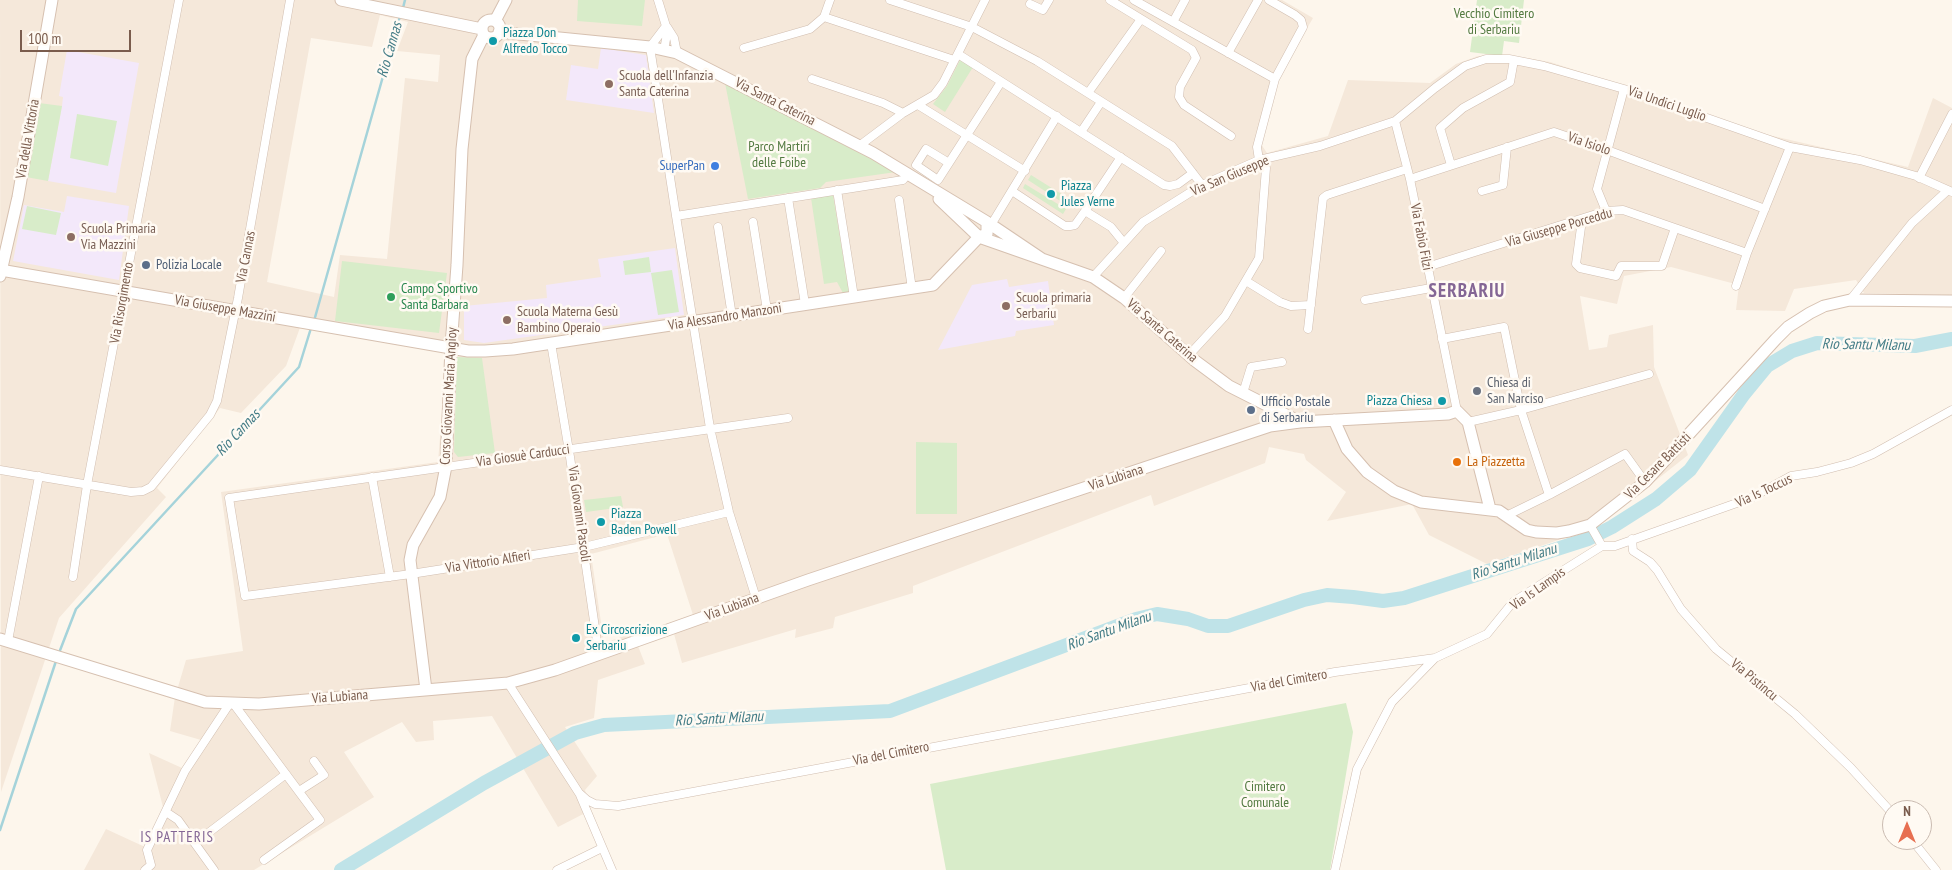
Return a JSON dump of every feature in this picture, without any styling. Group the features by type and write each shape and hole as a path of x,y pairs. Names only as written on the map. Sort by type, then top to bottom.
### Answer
{"street":[{"name":"Via della Vittoria","path":"1,272 18,197 52,0"},
{"name":"Via Risorgimento","path":"73,577 87,485 178,0"},
{"name":"Via Cannas","path":"0,470 131,492 143,491 152,487 210,415 217,401 236,311 290,0"},
{"path":"341,0 483,32 486,22 497,26 506,0"},
{"path":"658,0 667,34 664,50"},
{"path":"744,48 810,29 824,17 830,0"},
{"path":"890,0 972,27 1037,61 1172,146 1202,185"},
{"path":"859,146 903,113 934,95 985,0"},
{"path":"1030,4 1043,10 1049,0"},
{"path":"1110,0 1192,50 1196,58 1180,87 1179,97 1184,105 1231,136"},
{"path":"1134,0 1274,79"},
{"path":"1173,22 1185,0"},
{"path":"1228,53 1258,0"},
{"path":"1189,355 1225,316 1259,258 1266,168 1260,160 1257,147 1274,79 1303,27 1301,20 1295,15 1270,0"},
{"path":"824,17 956,57 1057,116 1164,185 1178,184 1193,173"},
{"path":"1088,93 1141,19"},
{"name":"Via Santa Caterina","path":"497,26 677,53 859,146 907,175 991,221 1042,259"},
{"path":"666,26 650,48 676,216 710,428 729,512 756,598"},
{"path":"666,26 674,38 677,53"},
{"name":"Corso Giovanni Maria Angioy","path":"426,690 410,560 413,545 440,497 446,466 462,149 472,59 483,32"},
{"name":"Via Undici Luglio","path":"1395,121 1465,66 1486,59 1514,60 1544,66 1624,89 1790,148 1860,160 1920,178 1949,192"},
{"path":"1451,166 1440,128 1463,108 1510,82 1514,60"},
{"path":"812,79 883,103 903,113"},
{"path":"949,163 1001,82"},
{"path":"1606,211 1597,189 1624,89"},
{"path":"1081,132 1101,102"},
{"path":"918,105 1024,171"},
{"path":"1920,178 1952,114"},
{"path":"979,237 987,234 991,221 1012,192 1057,116"},
{"name":"Via San Giuseppe","path":"1092,277 1143,222 1202,185 1260,160 1320,146 1395,121"},
{"name":"Via Fabio Filzi","path":"1395,121 1410,179 1426,268 1457,412"},
{"name":"Via Isiolo","path":"1410,179 1554,132 1765,209"},
{"path":"1482,192 1503,185 1507,147"},
{"path":"1736,286 1747,253 1790,148"},
{"path":"1012,192 1065,226 1075,225 1121,157"},
{"path":"1308,329 1323,198 1327,195 1407,169"},
{"path":"676,216 903,180 907,175"},
{"name":"Via Santa Caterina","path":"923,184 979,237 1042,259 1067,271 1092,277 1124,298 1189,355 1229,386 1300,422"},
{"path":"836,190 854,297"},
{"path":"1850,300 1912,223 1949,192"},
{"path":"788,198 805,304"},
{"path":"899,200 912,288"},
{"name":"Via Giuseppe Porceddu","path":"1426,268 1606,211 1624,210 1747,253"},
{"path":"1085,211 1111,227 1124,243"},
{"path":"1582,220 1576,264 1580,268 1616,276 1621,266 1662,266 1675,228"},
{"path":"753,222 767,310"},
{"path":"718,227 732,316"},
{"name":"Via Alessandro Manzoni","path":"451,347 468,351 485,351 551,343 933,285 979,237"},
{"path":"1124,298 1161,251"},
{"name":"Via Giuseppe Mazzini","path":"1,272 451,347"},
{"path":"1246,281 1280,302 1291,306 1311,305"},
{"path":"1365,300 1431,288"},
{"name":"Via Cesare Battisti","path":"1334,420 1347,449 1367,472 1394,491 1421,502 1490,509 1506,516 1527,530 1536,532 1556,533 1592,527 1645,482 1788,327 1824,306 1850,300 1952,301"},
{"path":"1442,339 1504,327 1521,410 1549,495"},
{"name":"Via Giovanni Pascoli","path":"551,343 569,449 599,655"},
{"path":"1243,393 1251,367 1282,362"},
{"path":"1468,422 1521,410 1649,374"},
{"name":"Via Is Toccus","path":"1601,544 1615,546 1751,498 1791,476 1817,472 1851,463 1873,454 1952,410"},
{"path":"1279,411 1282,424"},
{"path":"1457,412 1468,422 1490,509"},
{"name":"Via Lubiana","path":"4,640 205,702 259,704 508,683 555,670 756,598 1270,426 1300,422 1457,412"},
{"name":"Via Giosuè Carducci","path":"245,596 229,498 788,418"},
{"path":"1506,516 1626,454 1645,482"},
{"path":"4,640 39,476"},
{"path":"372,477 390,577"},
{"name":"Via Vittorio Alfieri","path":"245,596 411,574 584,547 729,512"},
{"path":"1592,527 1601,544"},
{"name":"Via Pistincu","path":"1632,539 1633,551 1650,562 1658,570 1681,609 1716,649 1795,714 1851,768 1882,802"},
{"name":"Via Is Lampis","path":"1335,672 1435,658 1487,634 1513,602 1601,544"},
{"path":"1334,870 1357,769 1392,702 1435,658"},
{"name":"Via del Cimitero","path":"508,683 579,793 586,800 595,804 618,806 1335,672"},
{"path":"145,870 151,865 147,850 185,771 232,703 320,820 264,860"},
{"path":"299,791 324,775 314,761"},
{"path":"195,843 286,774"},
{"path":"579,793 612,870"},
{"path":"166,812 178,820 214,870"},
{"path":"557,870 602,848"},
{"path":"1920,850 1936,870"}],"shaded area":[{"path":"0,0 1282,0 1313,18 1277,80 1261,144 1267,153 1328,136 1348,80 1430,83 1456,64 1478,56 1521,57 1550,62 1675,102 1751,131 1908,167 1933,98 1952,108 1952,295 1864,293 1856,280 1794,289 1785,311 1736,310 1739,285 1671,267 1624,276 1617,304 1580,296 1589,350 1607,347 1609,335 1653,325 1654,367 1688,455 1597,527 1487,564 1429,535 1412,504 1327,521 1346,492 1306,460 1304,454 1269,447 1265,463 1154,506 1151,495 913,586 913,593 835,617 833,628 795,638 796,629 682,663 671,623 693,615 667,534 591,554 604,643 633,633 645,664 598,680 594,718 565,727 597,776 585,790 591,810 558,827 492,716 433,721 434,740 416,742 402,722 344,752 374,797 254,870 84,870 106,829 145,847 163,807 149,753 182,768 201,740 170,731 175,697 186,660 243,651 221,492 438,462 447,352 301,325 286,366 241,413 220,408 157,488 166,497 59,618 1,792","holes":["380,15 408,22 397,51 440,55 438,82 405,78 387,259 340,255 334,297 267,282 311,38 372,47"]},
{"name":"Scuola dell'Infanzia Santa Caterina","path":"601,48 646,55 654,113 566,100 571,65 598,69"},
{"path":"67,50 139,63 116,193 48,181 62,106 63,97 59,96"},
{"name":"Scuola Primaria Via Mazzini","path":"67,196 129,206 119,280 13,261 24,205 64,212"},
{"path":"675,248 684,315 484,343 464,340 464,306 547,298 546,285 601,277 598,259"},
{"name":"Scuola primaria Serbariu","path":"1007,279 1009,287 1048,281 1054,325 1016,331 1015,336 938,350 972,285"}],"green space":[{"path":"578,0 645,0 642,26 577,21"},
{"name":"Vecchio Cimitero di Serbariu","path":"1477,0 1524,0 1519,43 1504,41 1502,56 1470,52"},
{"path":"961,58 973,67 945,112 933,104 947,86"},
{"name":"Parco Martiri delle Foibe","path":"725,83 896,172 826,182 820,188 748,199"},
{"path":"39,103 62,106 48,181 26,177"},
{"path":"77,114 117,121 108,166 70,158"},
{"path":"1031,175 1071,200 1068,206 1028,180"},
{"path":"1025,184 1066,209 1063,214 1023,188"},
{"path":"833,195 849,292 843,293 837,282 824,284 811,198"},
{"path":"27,206 61,213 56,235 22,229"},
{"path":"649,257 651,272 625,275 623,261"},
{"name":"Campo Sportivo Santa Barbara","path":"342,261 447,273 439,333 335,321"},
{"path":"672,270 679,312 658,315 651,273"},
{"path":"457,357 482,358 495,453 458,457 454,452"},
{"path":"916,442 957,443 957,514 916,514"},
{"path":"621,496 623,507 586,512 584,500"},
{"name":"Cimitero Comunale","path":"1346,703 1353,732 1330,870 946,870 930,784"}],"waterway":[{"name":"Rio Cannas","path":"403,8 405,0"},
{"name":"Rio Cannas","path":"314,321 400,16"},
{"name":"Rio Cannas","path":"59,653 76,609 299,367 311,328"},
{"name":"Rio Santu Milanu","path":"341,870 484,783 575,733 604,725 890,711 1136,619 1157,614 1188,619 1208,626 1228,626 1304,600 1327,595 1383,601 1404,598 1588,539 1612,527 1656,499 1690,470 1744,394 1767,366 1792,351 1817,343 1915,346 1952,339"},
{"name":"Rio Cannas","path":"0,830 56,661"}],"place":[{"name":"Piazza Don Alfredo Tocco","path":"493,41"},
{"name":"Scuola dell'Infanzia Santa Caterina","path":"609,84"},
{"name":"SuperPan","path":"715,166"},
{"name":"Piazza Jules Verne","path":"1051,194"},
{"name":"Scuola Primaria Via Mazzini","path":"71,237"},
{"name":"Polizia Locale","path":"146,265"},
{"name":"Campo Sportivo Santa Barbara","path":"391,297"},
{"name":"Scuola primaria Serbariu","path":"1006,306"},
{"name":"Scuola Materna Gesù Bambino Operaio","path":"507,320"},
{"name":"Chiesa di San Narciso","path":"1477,391"},
{"name":"Piazza Chiesa","path":"1442,401"},
{"name":"Ufficio Postale di Serbariu","path":"1251,410"},
{"name":"La Piazzetta","path":"1457,462"},
{"name":"Piazza Baden Powell","path":"601,522"},
{"name":"Ex Circoscrizione Serbariu","path":"576,638"}],"district":[{"name":"SERBARIU","path":"1467,292"},
{"name":"IS PATTERIS","path":"177,838"}]}
